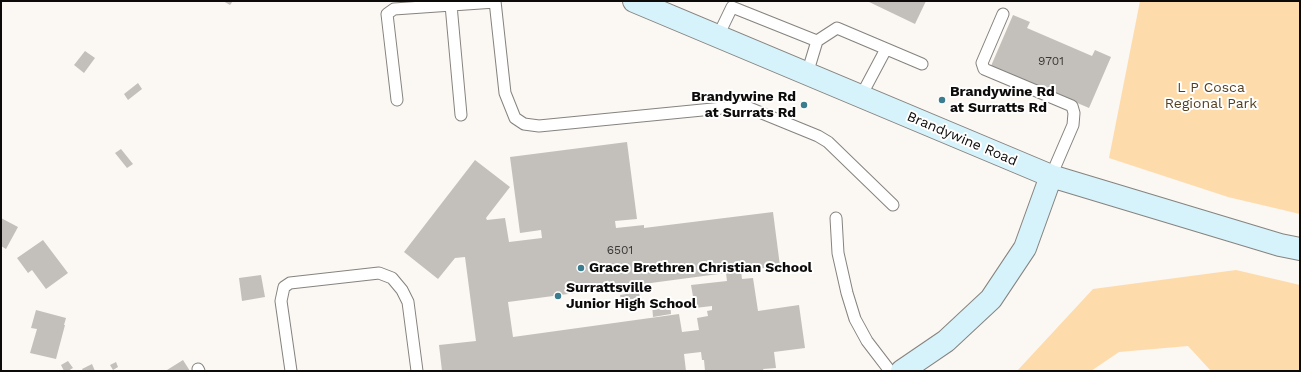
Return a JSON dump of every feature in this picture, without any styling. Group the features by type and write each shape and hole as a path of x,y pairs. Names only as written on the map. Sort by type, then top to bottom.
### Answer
{"main road":[{"name":"Brandywine Road","path":"634,1 1051,176 1300,250"},
{"path":"902,371 946,342 991,299 1025,248 1051,176"}],"lane":[{"path":"396,100 387,14 394,9 495,2 505,94 515,118 524,124 539,126 747,107 818,136 828,142 892,205"},
{"path":"451,5 461,116"},
{"path":"718,36 732,7 817,40"},
{"path":"1004,14 982,63 984,69 1072,106 1074,113 1073,125 1051,176"},
{"path":"807,74 817,40 837,28 922,64"},
{"path":"861,96 886,49"},
{"path":"836,218 838,253 847,293 855,319 866,341 890,371"},
{"path":"291,371 282,301 284,287 290,284 379,273 392,278 402,290 408,302 417,371"}],"green space":[{"name":"L P Cosca Regional Park","path":"1140,1 1300,1 1300,214 1228,197 1109,158"},
{"path":"1236,270 1300,285 1300,371 1211,371 1188,346 1119,352 1091,371 1017,371 1093,289"}],"building":[{"path":"223,1 233,1 230,5"},
{"path":"867,1 926,1 915,24"},
{"path":"1013,15 1030,22 1027,28 1092,56 1095,50 1111,57 1089,108 991,66"},
{"path":"85,51 95,58 84,73 74,65"},
{"path":"138,83 142,89 128,100 124,94"},
{"path":"627,142 637,219 615,221 616,228 644,225 644,228 773,212 780,266 741,271 742,279 753,278 758,311 799,305 805,348 774,352 776,368 763,369 764,371 705,371 704,360 702,360 701,352 684,354 686,371 442,371 439,345 476,341 465,257 455,258 438,279 404,252 475,160 510,187 486,218 487,220 505,218 509,242 542,238 541,230 520,233 510,157","holes":["726,273 727,281 691,285 695,308 712,306 712,310 707,311 708,316 697,318 699,330 682,332 679,314 513,337 508,302"]},
{"path":"121,149 133,164 127,168 115,153"},
{"path":"1,218 18,227 6,249 1,246"},
{"path":"43,240 68,273 46,289 32,270 28,273 17,258"},
{"path":"261,275 265,297 242,301 239,278"},
{"path":"639,292 641,304 622,307 620,295"},
{"path":"670,302 671,314 653,317 652,304"},
{"path":"36,310 66,318 56,359 30,353 37,329 31,328"},
{"path":"183,360 190,371 167,370"},
{"path":"68,361 73,368 68,371 64,371 61,365"},
{"path":"116,362 118,367 113,370 110,365"},
{"path":"92,364 95,371 83,371 82,369"}],"place":[{"name":"Brandywine Rd at Surratts Rd","path":"942,100"},
{"name":"Brandywine Rd at Surrats Rd","path":"804,105"},
{"name":"Grace Brethren Christian School","path":"581,268"},
{"name":"Surrattsville Junior High School","path":"558,296"}]}
